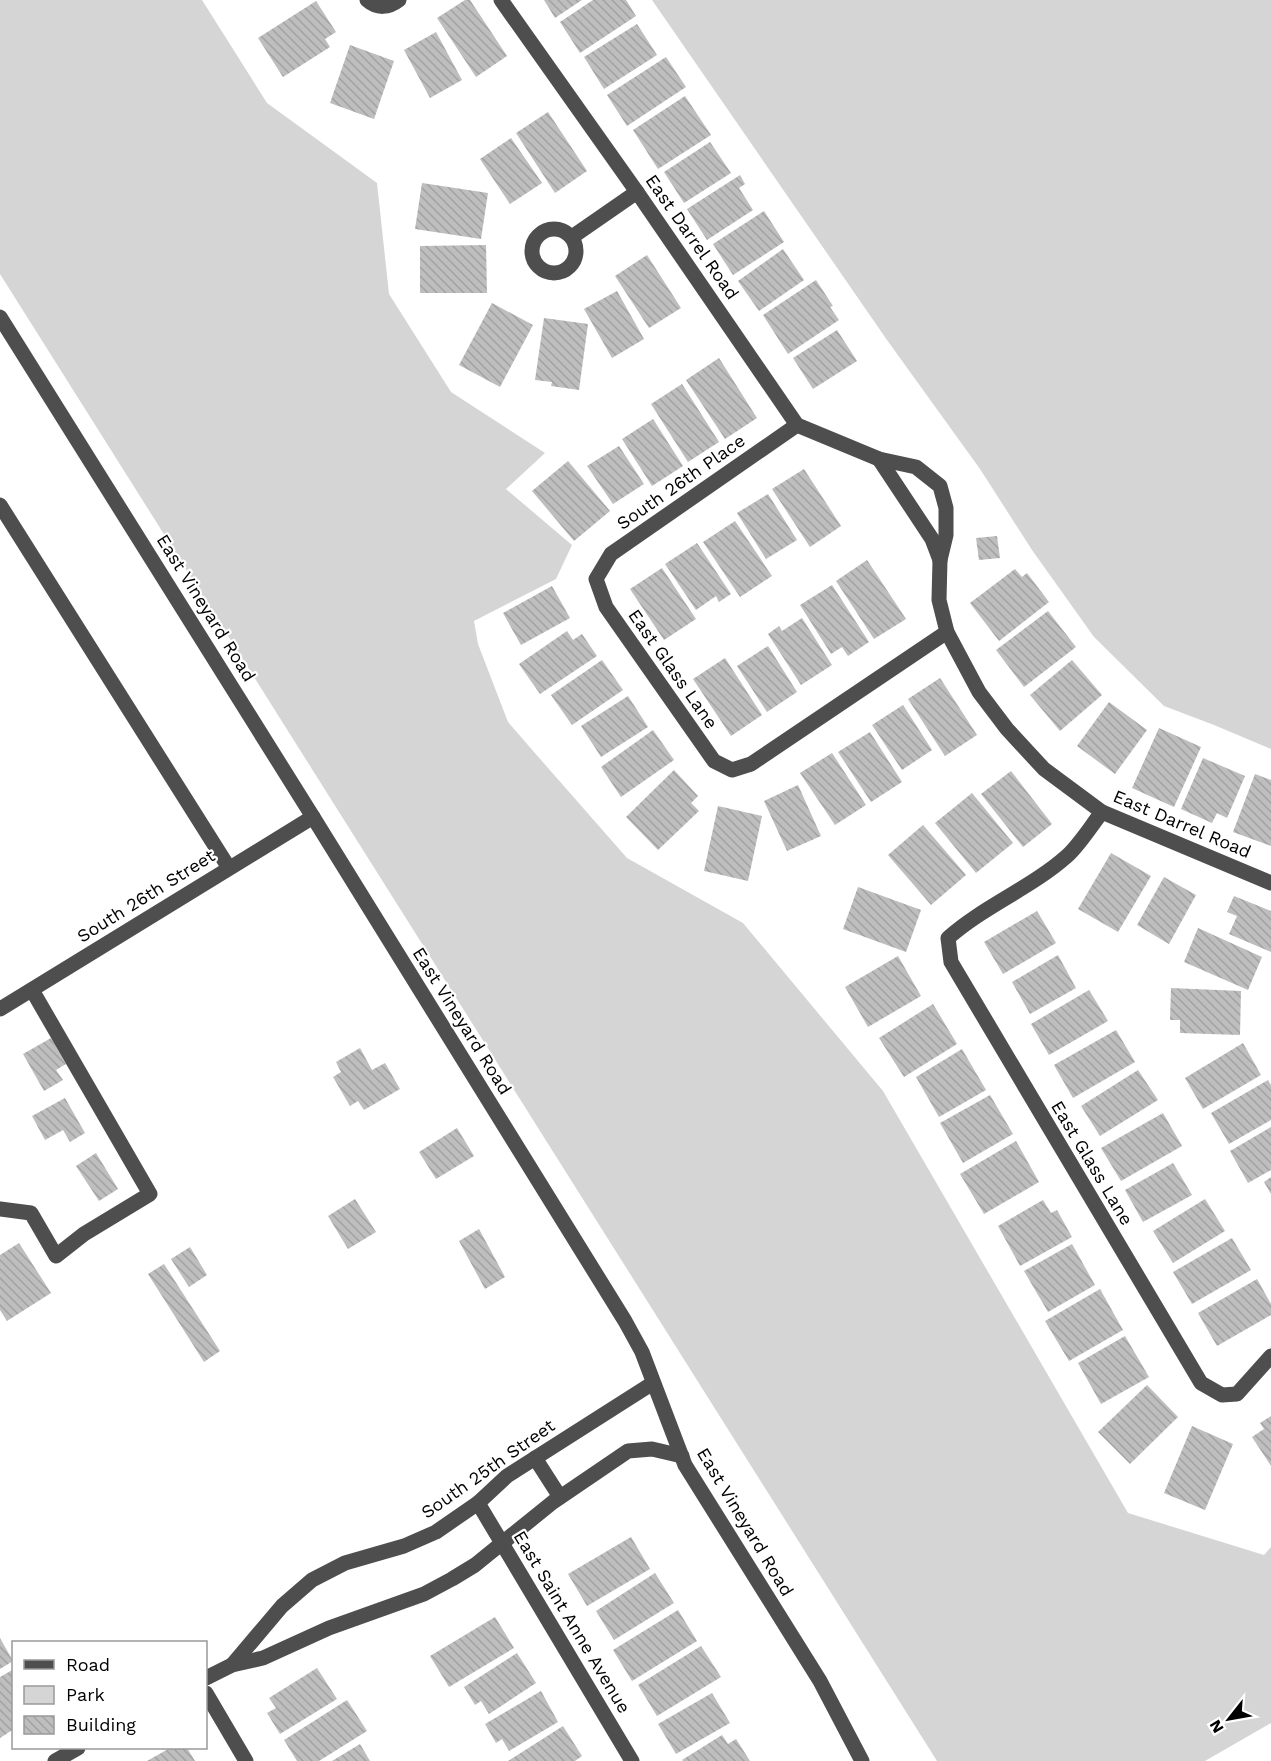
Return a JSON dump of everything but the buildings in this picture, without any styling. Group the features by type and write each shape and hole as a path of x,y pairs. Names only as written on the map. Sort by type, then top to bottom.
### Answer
{"street":[{"path":"367,0 378,6 386,7 399,0"},
{"name":"East Darrel Road","path":"501,0 638,192 797,425 879,459 916,466 940,486 946,508 946,536 940,560 939,600 946,632 979,692 1007,729 1044,769 1102,812 1271,884"},
{"path":"572,237 638,192"},
{"name":"East Vineyard Road","path":"0,317 625,1322 642,1352 682,1456 820,1681 862,1761"},
{"name":"South 26th Place","path":"596,579 611,554 797,425"},
{"name":"East Darrel Road","path":"879,459 932,539 940,560"},
{"path":"0,505 229,868"},
{"name":"East Glass Lane","path":"596,579 606,607 714,761 732,770 751,764 946,632"},
{"name":"East Glass Lane","path":"1102,812 1068,855 964,924 948,938 951,962 1200,1383 1222,1395 1237,1394 1271,1356"},
{"name":"South 26th Street","path":"0,1009 313,817"},
{"path":"0,1209 31,1213 56,1256 84,1234 150,1194 32,990"},
{"name":"South 25th Street","path":"232,1665 282,1606 312,1580 345,1563 404,1546 436,1532 478,1503 507,1476 653,1383"},
{"name":"South 25th Street","path":"207,1678 232,1665 263,1658 329,1628 424,1594 475,1565 560,1497 628,1451 652,1449 682,1456"},
{"path":"535,1458 560,1497"},
{"name":"East Saint Anne Avenue","path":"478,1503 632,1761"},
{"path":"207,1696 246,1761"},
{"path":"55,1761 76,1749"}],"green space":[{"path":"0,0 202,0 267,103 377,183 389,294 451,392 545,453 506,489 572,545 556,579 474,621 478,644 508,722 627,858 743,923 883,1091 1128,1513 1264,1555 1271,1547 1271,1723 1205,1761 937,1761 0,274"},
{"path":"652,0 1271,0 1271,749 1164,706 1094,637 1032,550 980,469 887,340"}]}
